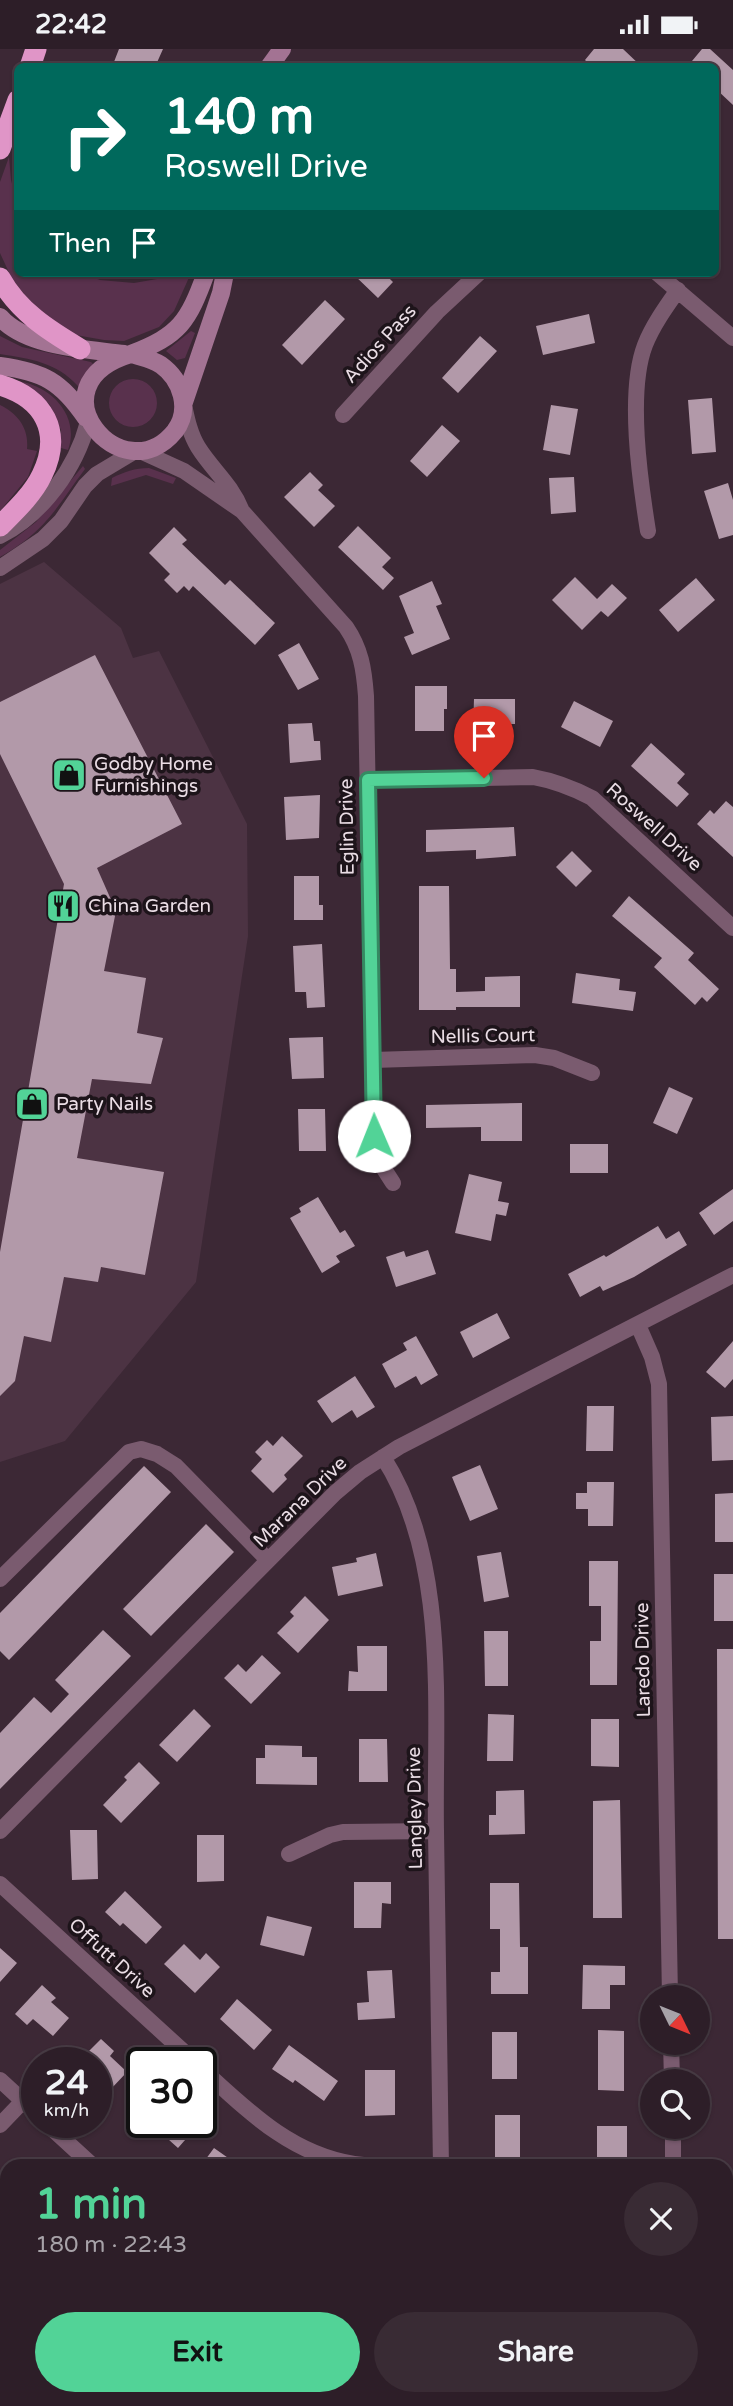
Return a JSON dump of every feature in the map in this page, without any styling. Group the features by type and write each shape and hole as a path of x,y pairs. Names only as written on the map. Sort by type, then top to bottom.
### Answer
{"highway":[{"path":"0,149 14,111"},
{"path":"0,278 22,309 56,335 80,349"},
{"path":"0,385 24,395 40,409 48,423 51,442 42,476 0,526"}],"street":[{"path":"0,536 28,518 76,459 88,421 85,399 93,379 108,363 161,341 180,326 195,304 204,277"},
{"path":"0,568 43,539 61,521 97,474 137,450 156,445 170,436 182,417 184,403 224,277"},
{"name":"Adios Pass","path":"343,415 446,304 475,277"},
{"path":"662,277 733,338"},
{"path":"648,531 641,486 636,380 645,344 678,290"},
{"path":"0,317 19,333 80,349 151,359 169,372 184,403"},
{"path":"0,366 33,372 51,380 67,393 106,442 137,450"},
{"name":"Eglin Drive","path":"184,403 187,422 198,446 231,488 242,511"},
{"name":"Eglin Drive","path":"137,450 184,471 242,511 346,627 355,640 362,660 368,780 374,1136 384,1169 393,1183"},
{"name":"Roswell Drive","path":"368,780 533,777 573,788 593,798 733,928"},
{"name":"Nellis Court","path":"373,1060 535,1055 554,1058 592,1073"},
{"name":"Marana Drive","path":"0,1831 335,1493 360,1472 383,1457 733,1275"},
{"name":"Laredo Drive","path":"638,1325 652,1357 659,1384 670,1985"},
{"path":"0,1579 129,1452 141,1449 157,1454 176,1466 268,1560"},
{"name":"Langley Drive","path":"383,1457 398,1479 424,1557 435,1666 440,2159"},
{"path":"289,1854 330,1835 343,1832 436,1831"},
{"name":"Offutt Drive","path":"0,1884 178,2047"},
{"path":"0,2080 21,2099"},
{"path":"217,2083 257,2119 302,2148 332,2159"},
{"path":"0,2125 21,2103"},
{"path":"63,2138 85,2159"},
{"path":"673,2139 673,2159"}],"shaded area":[{"path":"9,157 14,192 14,277 92,277 134,283 162,277 189,277 174,311 159,327 124,341 70,334 32,304 12,279 0,253 0,182"},
{"path":"191,331 195,333 185,358 177,360 166,351"},
{"path":"0,336 22,347 91,362 94,365 78,386 52,367 33,360 0,354"},
{"path":"133,379 150,386 157,403 150,420 133,427 116,420 109,403 116,386"},
{"path":"22,382 44,391 61,406 70,426 68,450 61,448 61,430 50,405"},
{"path":"0,405 21,423 26,435 27,449 37,451 28,477 0,511"},
{"path":"83,466 85,469 39,528 0,557 0,550 36,522"},
{"path":"149,468 176,478 173,484 146,475 111,486 112,478 116,476"},
{"path":"44,562 121,628 133,658 159,651 247,824 248,936 196,1282 65,1441 0,1462 0,584"}],"building":[{"path":"119,49 163,49 157,63 114,63"},
{"path":"594,49 623,49 638,63 588,63 585,60"},
{"path":"702,49 710,49 733,70 733,105 719,92 719,63 690,63"},
{"path":"356,277 388,277 393,282 378,298"},
{"path":"325,300 345,319 302,365 282,345"},
{"path":"589,314 595,343 543,355 536,326"},
{"path":"480,336 497,351 458,393 442,378"},
{"path":"712,398 716,452 692,454 688,400"},
{"path":"551,405 578,409 570,455 543,450"},
{"path":"442,425 460,441 427,477 410,461"},
{"path":"310,472 323,485 318,490 335,506 314,527 284,497"},
{"path":"574,477 576,512 551,514 549,478"},
{"path":"728,483 733,500 733,535 719,539 704,491"},
{"path":"358,526 391,558 382,567 394,578 383,590 338,547"},
{"path":"174,527 187,540 182,544 225,585 230,580 275,623 255,645 193,586 189,591 184,586 177,593 164,580 170,574 149,553"},
{"path":"575,577 597,599 612,584 627,598 608,617 601,611 582,630 552,600"},
{"path":"696,578 715,600 678,632 659,610"},
{"path":"432,581 442,604 436,606 450,639 412,655 404,637 414,633 399,596"},
{"path":"299,643 319,679 298,690 278,655"},
{"path":"95,655 182,824 97,868 116,911 104,971 146,978 137,1033 163,1038 151,1084 92,1079 77,1158 164,1172 145,1275 101,1267 98,1282 64,1277 51,1342 24,1336 15,1381 0,1396 0,1252 64,884 0,754 0,702"},
{"path":"415,686 447,686 444,731 415,731"},
{"path":"474,699 515,699 515,724 493,724 493,729 473,729"},
{"path":"574,701 613,721 600,747 561,727"},
{"path":"312,723 314,741 320,741 321,760 290,763 288,724"},
{"path":"651,743 685,774 677,783 689,794 677,807 631,766"},
{"path":"320,795 319,838 286,840 284,797"},
{"path":"726,801 733,807 733,857 697,824 710,810 714,814"},
{"path":"514,827 516,856 476,859 476,850 426,852 426,830"},
{"path":"572,851 592,871 576,887 556,867"},
{"path":"294,876 319,876 319,905 323,905 323,920 294,920"},
{"path":"419,886 449,886 450,969 456,969 456,992 485,991 485,977 520,976 520,1007 419,1010"},
{"path":"629,896 694,953 688,960 719,989 707,1002 702,997 695,1005 654,967 662,958 612,916"},
{"path":"322,944 325,1007 307,1008 306,992 295,992 293,946"},
{"path":"576,973 620,979 619,990 636,992 633,1011 572,1003"},
{"path":"323,1037 324,1078 292,1079 289,1038"},
{"path":"669,1087 693,1098 677,1134 653,1123"},
{"path":"522,1103 522,1141 481,1141 481,1127 426,1128 426,1105"},
{"path":"298,1109 325,1109 326,1151 299,1151"},
{"path":"570,1144 608,1144 608,1173 570,1173"},
{"path":"469,1174 502,1182 498,1201 509,1203 506,1216 496,1214 491,1241 455,1233"},
{"path":"733,1189 733,1221 714,1235 699,1213"},
{"path":"318,1197 340,1233 345,1230 355,1246 336,1256 340,1262 322,1273 290,1218 301,1212 299,1208"},
{"path":"658,1226 666,1239 679,1231 687,1245 634,1277 603,1291 600,1286 580,1297 568,1274 604,1255 606,1257"},
{"path":"428,1250 436,1274 396,1287 386,1257 404,1251 406,1257"},
{"path":"497,1313 510,1338 473,1358 460,1332"},
{"path":"416,1336 438,1375 421,1385 416,1376 395,1388 382,1364 407,1350 403,1343"},
{"path":"733,1341 733,1379 725,1388 706,1372"},
{"path":"355,1376 375,1407 357,1418 352,1410 332,1423 317,1401"},
{"path":"587,1406 614,1406 613,1451 586,1451"},
{"path":"733,1416 733,1460 712,1461 711,1417"},
{"path":"282,1436 303,1456 284,1475 287,1479 273,1493 251,1471 262,1459 255,1452 267,1440 273,1446"},
{"path":"480,1465 498,1509 470,1521 452,1477"},
{"path":"144,1466 171,1492 9,1660 0,1651 0,1613"},
{"path":"587,1482 614,1482 613,1526 588,1526 588,1509 576,1509 576,1493 587,1493"},
{"path":"733,1493 733,1542 715,1542 715,1494"},
{"path":"206,1524 234,1552 151,1636 123,1609"},
{"path":"501,1552 509,1597 484,1602 477,1556"},
{"path":"376,1553 383,1586 338,1596 332,1567 357,1562 356,1558"},
{"path":"589,1561 618,1561 617,1685 590,1685 590,1641 601,1641 601,1606 589,1606"},
{"path":"714,1574 733,1574 733,1621 714,1621"},
{"path":"305,1596 329,1620 298,1653 277,1633 294,1616 290,1612"},
{"path":"103,1630 131,1656 0,1789 0,1733 34,1697 51,1713 69,1694 55,1680"},
{"path":"484,1631 508,1631 508,1686 485,1686"},
{"path":"357,1646 387,1646 387,1691 348,1691 349,1671 358,1672"},
{"path":"717,1649 733,1649 733,1939 718,1939"},
{"path":"262,1655 281,1673 251,1704 224,1678 238,1664 246,1672"},
{"path":"194,1709 211,1726 177,1762 159,1745"},
{"path":"488,1714 514,1715 513,1761 487,1761"},
{"path":"591,1719 619,1719 619,1767 591,1766"},
{"path":"359,1739 387,1739 388,1782 359,1782"},
{"path":"265,1745 302,1746 302,1757 317,1757 317,1785 256,1784 256,1758 265,1758"},
{"path":"139,1762 160,1783 121,1823 103,1805 127,1780 124,1777"},
{"path":"524,1790 525,1834 489,1835 489,1815 496,1815 496,1791"},
{"path":"620,1800 622,1918 593,1918 593,1801"},
{"path":"70,1830 97,1830 98,1879 72,1880"},
{"path":"197,1835 224,1835 224,1881 197,1882"},
{"path":"354,1882 391,1882 391,1904 382,1903 381,1928 354,1928"},
{"path":"490,1883 519,1883 520,1947 528,1947 528,1994 491,1994 491,1972 500,1972 500,1929 490,1929"},
{"path":"125,1891 162,1927 146,1944 123,1923 120,1926 105,1912"},
{"path":"267,1916 312,1927 304,1956 260,1945"},
{"path":"184,1944 200,1960 206,1953 220,1967 195,1993 164,1964"},
{"path":"0,1948 17,1963 0,1982"},
{"path":"583,1965 625,1966 625,1985 610,1985 610,2009 582,2009"},
{"path":"392,1970 395,2018 358,2020 357,2003 369,2002 367,1971"},
{"path":"42,1985 56,1998 51,2002 69,2018 53,2036 33,2019 27,2025 15,2014"},
{"path":"237,1999 272,2030 254,2050 220,2019"},
{"path":"598,2030 624,2031 624,2091 598,2090"},
{"path":"492,2032 517,2032 517,2079 492,2079"},
{"path":"101,2039 110,2047 93,2047"},
{"path":"289,2045 338,2081 324,2101 295,2080 293,2083 272,2069"},
{"path":"112,2058 126,2071 112,2088"},
{"path":"365,2070 395,2070 395,2115 365,2116"},
{"path":"495,2115 520,2115 520,2159 495,2159"},
{"path":"597,2126 627,2126 627,2159 597,2159"},
{"path":"167,2138 187,2138 178,2148"},
{"path":"214,2148 230,2159 206,2159"}],"place":[{"name":"Godby Home Furnishings","path":"69,775"},
{"name":"China Garden","path":"63,906"},
{"name":"Party Nails","path":"32,1104"}],"route":[{"path":"374,1136 368,780 484,778"}]}
